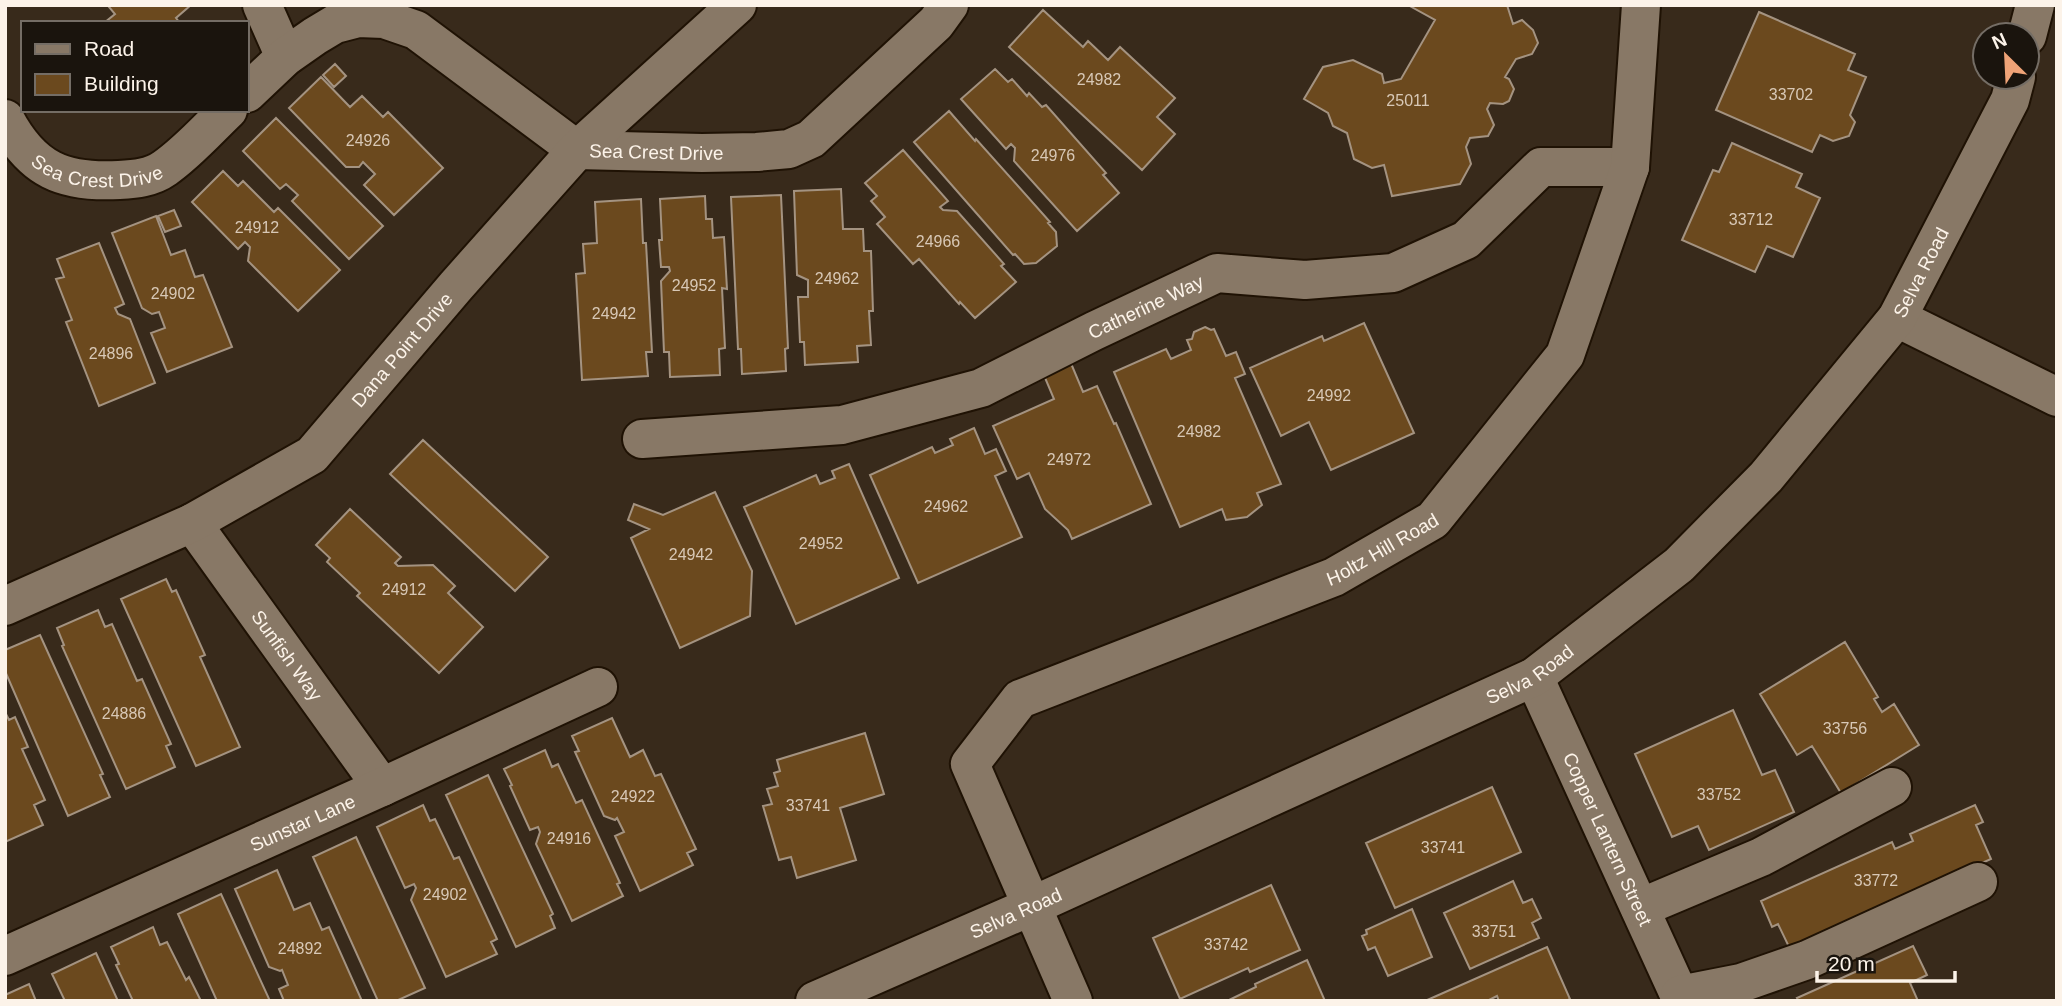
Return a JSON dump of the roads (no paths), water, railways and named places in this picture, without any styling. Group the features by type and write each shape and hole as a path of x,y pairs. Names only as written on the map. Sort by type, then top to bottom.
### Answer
{"street":[{"path":"262,5 285,57"},
{"name":"Dana Point Drive","path":"5,606 192,523 312,455 577,149 737,5"},
{"name":"Sea Crest Drive","path":"248,92 285,57 335,24 358,18 384,19 416,30 577,149 702,153 789,149 811,139 936,23 949,5"},
{"name":"Holtz Hill Road","path":"1032,906 970,764 1020,699 1334,577 1433,520 1565,355 1630,167 1640,5"},
{"name":"Selva Road","path":"815,1001 1032,906 1534,677 1679,565 1766,477 1897,318 2012,91"},
{"name":"Sea Crest Drive","path":"5,119 25,150 53,171 76,179 99,181 142,179 164,169 226,112"},
{"name":"Catherine Way","path":"642,439 842,425 981,388 1217,273 1305,280 1393,273 1466,240 1541,167 1630,167"},
{"path":"1897,318 2057,397"},
{"name":"Sunfish Way","path":"192,523 382,787"},
{"name":"Copper Lantern Street","path":"1534,677 1681,998"},
{"name":"Sunstar Lane","path":"5,956 598,687"},
{"path":"1640,908 1762,857 1892,787"},
{"path":"1681,998 1741,983 1807,960 1978,882"},
{"path":"1032,906 1073,1001"}]}
